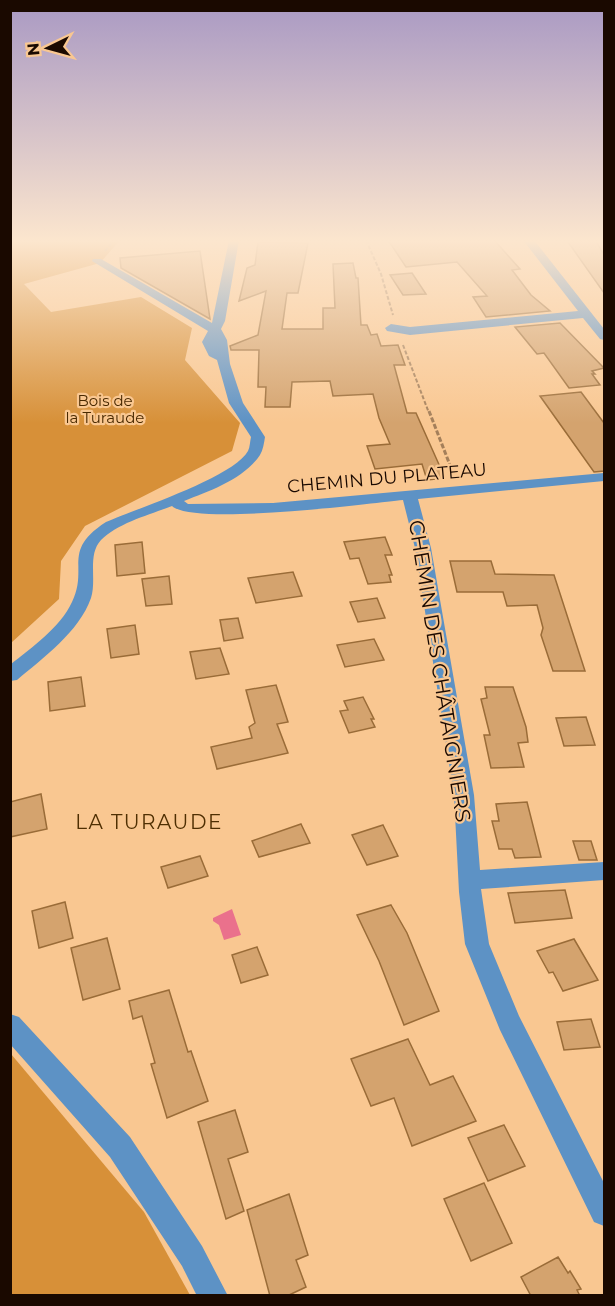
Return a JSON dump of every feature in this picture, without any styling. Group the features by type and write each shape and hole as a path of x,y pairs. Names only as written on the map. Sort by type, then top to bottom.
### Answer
{"street":[{"path":"165,301 215,330"},
{"path":"10,675 67,622 79,605 84,590 85,556 96,535 133,516 175,501 245,464 255,453 258,438 255,430 236,403 223,358 213,353 207,342 219,321 221,301"},
{"path":"577,301 604,336"},
{"path":"395,329 587,314"},
{"name":"CHEMIN DU PLATEAU","path":"175,501 183,508 194,510 273,508 410,497 604,477"},
{"name":"CHEMIN DES CHÂTAIGNIERS","path":"410,497 423,548 464,795 477,944 509,1022 604,1212"},
{"path":"470,880 604,871"},
{"path":"10,1025 120,1147 192,1256 213,1296"}],"path":[{"path":"388,301 395,329 461,492"}],"green space":[{"name":"Bois de la Turaude","path":"11,301 40,301 51,312 117,301 147,301 192,328 185,360 240,423 232,451 85,526 61,561 59,599 11,643"},
{"path":"11,1054 144,1212 190,1295 11,1295"}],"shaded area":[{"path":"232,909 241,935 224,940 219,925 213,921 213,918"}],"building":[{"path":"178,301 207,301 210,319"},
{"path":"264,301 286,301 282,329 323,329 323,308 335,308 335,301 359,301 361,325 367,325 371,335 377,334 381,346 398,345 405,365 394,365 407,413 416,413 445,478 427,480 422,464 375,469 367,446 390,444 379,418 373,394 333,396 330,381 292,382 290,407 265,407 266,387 258,387 259,350 231,350 230,346 258,335"},
{"path":"476,301 538,301 550,311 486,317"},
{"path":"560,323 604,368 592,371 600,385 569,388 544,353 537,354 515,327"},
{"path":"581,392 604,423 604,471 594,472 540,396"},
{"path":"385,537 392,555 385,555 392,575 389,575 391,582 368,584 359,558 350,559 344,542"},
{"path":"142,542 145,573 117,576 115,545"},
{"path":"450,561 491,561 495,574 554,575 585,671 553,671 541,635 543,628 537,605 507,606 503,592 457,592"},
{"path":"293,572 302,596 256,603 248,578"},
{"path":"169,576 172,604 146,606 142,579"},
{"path":"377,598 385,618 358,622 350,602"},
{"path":"238,618 243,638 224,641 220,620"},
{"path":"135,625 139,654 111,658 107,629"},
{"path":"374,639 384,660 345,667 337,645"},
{"path":"220,648 229,674 196,679 190,652"},
{"path":"81,677 85,706 50,711 48,682"},
{"path":"276,685 288,722 277,724 288,753 217,769 211,747 252,738 249,727 255,723 246,690"},
{"path":"485,687 513,687 526,727 528,742 518,743 524,767 491,768 484,735 490,735 481,699 487,698"},
{"path":"363,697 374,719 371,719 375,727 349,733 340,711 348,710 344,701"},
{"path":"586,717 595,745 564,746 556,718"},
{"path":"41,794 47,829 10,837 10,802"},
{"path":"527,802 541,857 515,858 512,849 499,849 492,821 499,821 496,804"},
{"path":"301,824 310,843 259,857 252,841"},
{"path":"383,825 398,856 367,865 352,835"},
{"path":"573,841 591,841 597,860 579,860"},
{"path":"200,856 208,876 168,888 161,867"},
{"path":"565,890 572,918 515,923 508,893"},
{"path":"65,902 73,938 39,948 32,911"},
{"path":"391,905 407,933 439,1011 404,1025 379,961 357,915"},
{"path":"107,938 120,989 83,1000 71,948"},
{"path":"574,939 598,980 563,991 553,972 549,973 537,951"},
{"path":"257,947 268,975 241,983 232,955"},
{"path":"169,990 188,1052 191,1051 208,1101 167,1118 151,1064 155,1063 142,1016 133,1019 129,1001"},
{"path":"591,1019 600,1047 564,1050 557,1022"},
{"path":"408,1039 430,1085 453,1076 476,1121 412,1146 394,1098 371,1106 351,1059"},
{"path":"235,1110 248,1152 228,1159 244,1211 226,1219 198,1122"},
{"path":"504,1125 525,1166 488,1181 468,1138"},
{"path":"484,1183 512,1243 471,1261 444,1199"},
{"path":"289,1194 308,1255 296,1260 306,1287 287,1296 270,1296 247,1210"},
{"path":"558,1257 581,1289 577,1290 580,1296 531,1296 521,1277"}],"district":[{"name":"LA TURAUDE","path":"149,822"}]}
